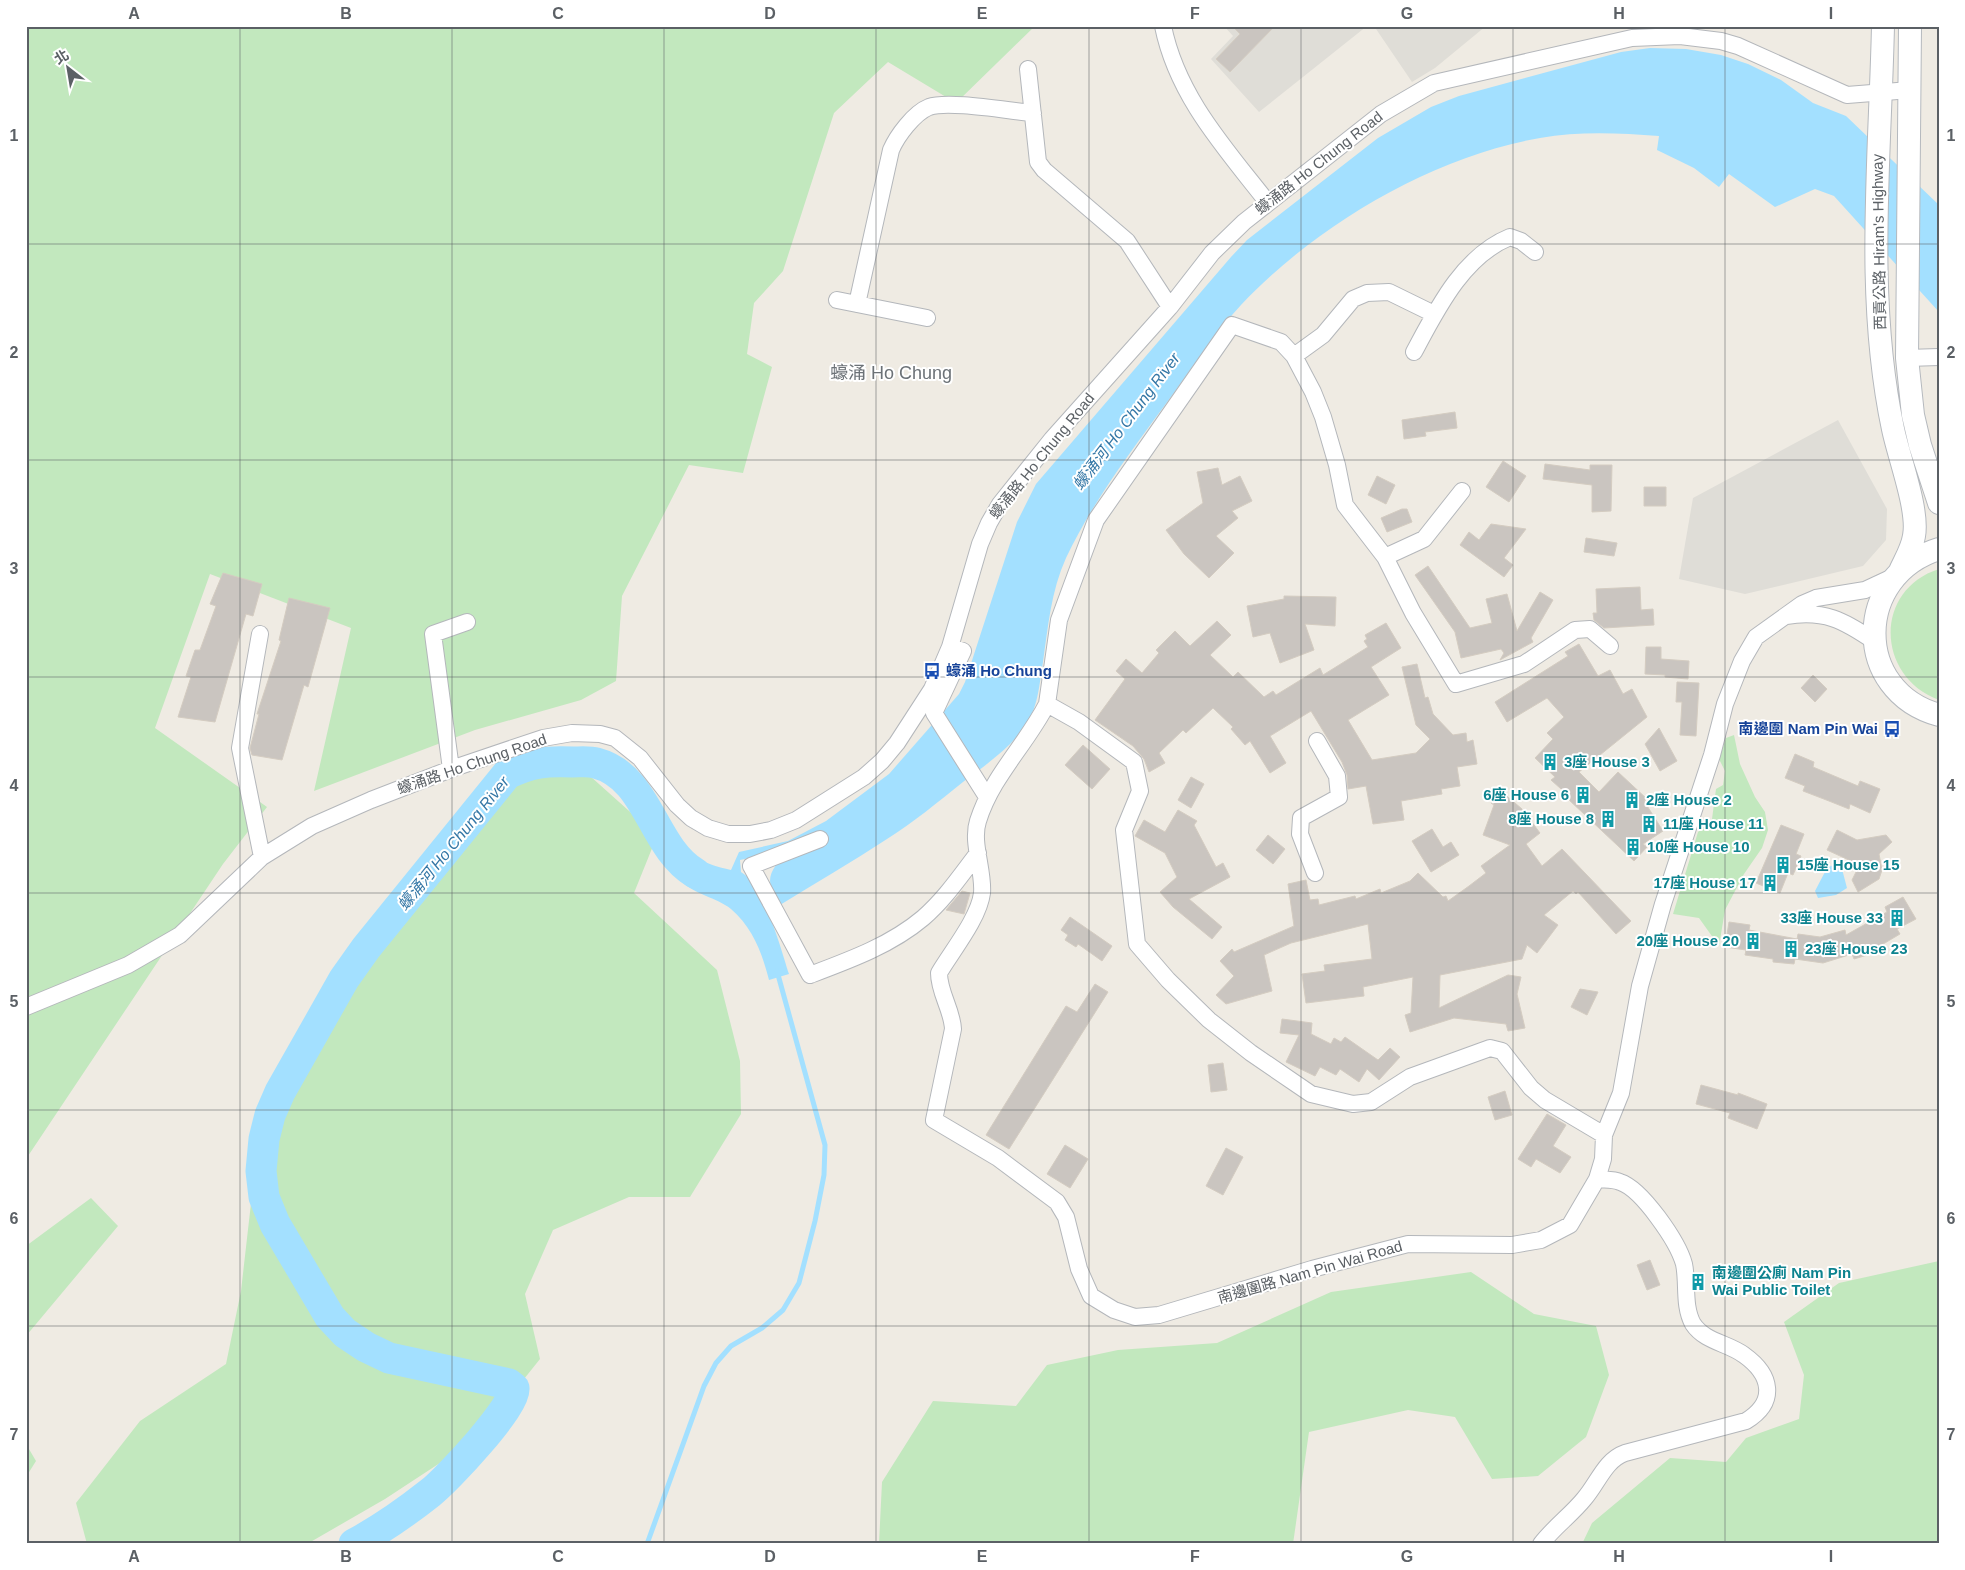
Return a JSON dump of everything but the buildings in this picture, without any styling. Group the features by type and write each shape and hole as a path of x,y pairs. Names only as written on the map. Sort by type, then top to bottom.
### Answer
{"main road":[{"name":"西貢公路 Hiram's Highway","path":"1874,640 1877,611 1884,592 1897,574 1911,547 1915,526 1888,402 1879,320 1877,267 1878,122 1883,26"},
{"name":"西貢公路 Hiram's Highway","path":"1910,26 1907,358 1909,386 1917,430 1939,503"},
{"path":"1897,574 1919,557 1939,549"},
{"path":"1874,640 1881,666 1896,690 1917,707 1939,715"}],"street":[{"path":"1163,26 1177,73 1194,106 1268,203"},
{"name":"蠔涌路 Ho Chung Road","path":"26,1007 128,965 180,935 262,858 312,826 371,800 451,769 544,738 572,733 600,734 615,738 628,746 640,758 691,818 708,828 728,834 750,834 771,830 796,820 826,803 882,762 923,704 950,647 980,544 989,523 1000,504 1052,439 1170,307 1212,252 1268,203 1354,134 1418,91 1450,78 1542,59 1611,42 1648,37 1680,36 1720,41 1738,46 1847,95 1910,90"},
{"path":"1028,69 1038,162 1044,170 1128,241 1170,307"},
{"path":"857,304 891,150 894,143 920,112 941,104 1033,113"},
{"path":"1414,352 1434,314 1459,278 1496,243 1510,237 1536,252"},
{"path":"1294,356 1323,335 1353,298 1367,293 1389,292 1434,314"},
{"path":"837,300 928,318"},
{"path":"820,839 751,866 810,975 865,953 901,934 924,917 944,896 978,852 977,824 987,797 1003,769 1036,726 1047,704 1059,620 1096,520 1232,325 1281,342 1294,356 1313,392 1323,417 1337,465 1345,505 1385,557 1413,613 1456,684 1524,664 1575,630 1590,629 1610,646"},
{"path":"1907,358 1939,357"},
{"path":"1385,557 1424,538 1462,492"},
{"name":"南邊圍路 Nam Pin Wai Road","path":"978,852 982,891 979,906 939,973 939,985 952,1020 953,1029 934,1120 998,1158 1057,1202 1066,1216 1079,1269 1090,1296 1114,1310 1135,1317 1159,1315 1312,1269 1408,1244 1512,1244 1541,1240 1570,1225 1597,1179 1603,1159 1604,1135 1621,1093 1640,986 1712,755 1725,704 1742,661 1756,637 1802,604 1816,598 1865,590 1897,574"},
{"path":"1782,617 1815,613 1843,620 1874,640"},
{"path":"451,769 433,634 467,622"},
{"path":"260,634 240,748 262,858"},
{"path":"950,647 963,651 934,713 987,797"},
{"path":"1047,704 1079,722 1134,762 1140,791 1124,830 1137,944 1168,980 1209,1020 1251,1053 1311,1094 1353,1104 1371,1102 1410,1077 1430,1069 1490,1048 1498,1048 1532,1088 1545,1100 1604,1135"},
{"path":"1315,873 1300,834 1301,818 1339,797 1337,776 1317,741"},
{"path":"1541,1544 1554,1527 1584,1499 1614,1458 1626,1453 1746,1421 1761,1410 1768,1397 1765,1380 1750,1360 1739,1351 1705,1336 1694,1324 1688,1306 1682,1258 1654,1213 1636,1192 1620,1182 1597,1179"}],"shaded area":[{"path":"1224,26 1367,26 1259,112 1211,59 1233,36"},
{"path":"1374,26 1486,26 1435,68 1412,82"},
{"path":"1838,420 1887,509 1886,540 1863,566 1745,594 1679,579 1693,498"}],"green space":[{"path":"26,26 1035,26 956,103 888,62 834,113 783,271 754,303 747,354 772,367 743,473 689,465 622,596 616,681 581,700 475,730 314,791 351,628 210,574 155,728 267,807 223,864 26,1159"},
{"path":"1939,569 1939,700 1918,689 1903,673 1894,654 1891,634 1893,614 1902,595 1917,580"},
{"path":"1734,735 1740,764 1755,797 1765,812 1768,830 1762,848 1744,874 1725,910 1719,946 1699,918 1673,914 1698,832 1712,819 1716,789 1723,785 1725,771 1719,759 1726,738"},
{"path":"580,767 657,836 634,893 717,970 740,1061 741,1114 690,1197 629,1197 553,1230 525,1294 540,1359 475,1440 385,1499 307,1544 87,1544 76,1503 140,1421 226,1364 241,1291 263,1098 347,954 446,837 493,773"},
{"path":"91,1198 118,1226 26,1336 26,1246"},
{"path":"1939,1261 1939,1544 1582,1544 1592,1523 1670,1458 1726,1462 1746,1438 1799,1419 1804,1375 1784,1322 1839,1283"},
{"path":"1471,1272 1534,1314 1596,1326 1609,1375 1586,1437 1538,1476 1492,1479 1455,1417 1408,1410 1309,1432 1293,1544 879,1544 882,1482 933,1401 1016,1406 1047,1365 1118,1350 1217,1343 1331,1292"},
{"path":"26,1444 36,1461 26,1477"}],"water":[{"path":"1650,48 1686,49 1721,55 1748,64 1781,80 1813,103 1846,116 1939,205 1939,312 1834,196 1815,189 1775,207 1729,174 1719,187 1694,168 1657,150 1659,136 1614,133 1584,134 1540,138 1499,147 1418,178 1378,199 1340,222 1304,248 1241,305 1211,341 1112,479 1087,518 1061,571 1051,609 1035,705 1029,721 1018,736 987,764 907,826 780,905 770,885 771,875 776,865 754,857 740,860 741,872 757,890 771,919 789,974 769,980 756,941 739,916 725,905 687,886 671,870 659,849 672,838 699,859 731,870 739,852 788,841 826,821 889,774 959,694 965,682 1017,522 1036,484 1247,240 1378,138 1431,107 1459,96 1621,52"},
{"path":"1833,865 1842,869 1847,888 1836,895 1818,898 1815,891 1827,868"}],"waterway":[{"name":"蠔涌河 Ho Chung River","path":"354,1544 393,1520 438,1486 465,1459 493,1425 512,1397 514,1388 509,1384 389,1358 366,1347 345,1333 330,1317 275,1224 264,1197 261,1171 264,1139 270,1115 280,1092 344,979 366,948 507,774 531,765 554,762 593,762 614,771 628,782 639,797 668,846 680,861 695,873"},
{"path":"647,1544 704,1386 716,1363 731,1346 762,1328 783,1310 799,1283 815,1221 824,1175 825,1145 777,971"}],"place":[{"name":"蠔涌 Ho Chung","path":"932,671"},
{"name":"南邊圍 Nam Pin Wai","path":"1892,729"},
{"name":"3座 House 3","path":"1550,762"},
{"name":"6座 House 6","path":"1583,795"},
{"name":"2座 House 2","path":"1632,800"},
{"name":"8座 House 8","path":"1608,819"},
{"name":"11座 House 11","path":"1649,824"},
{"name":"10座 House 10","path":"1633,847"},
{"name":"15座 House 15","path":"1783,865"},
{"name":"17座 House 17","path":"1770,883"},
{"name":"33座 House 33","path":"1897,918"},
{"name":"20座 House 20","path":"1753,941"},
{"name":"23座 House 23","path":"1791,949"},
{"name":"南邊圍公廁 Nam Pin Wai Public Toilet","path":"1698,1282"}],"district":[{"name":"蠔涌 Ho Chung","path":"891,373"}]}
